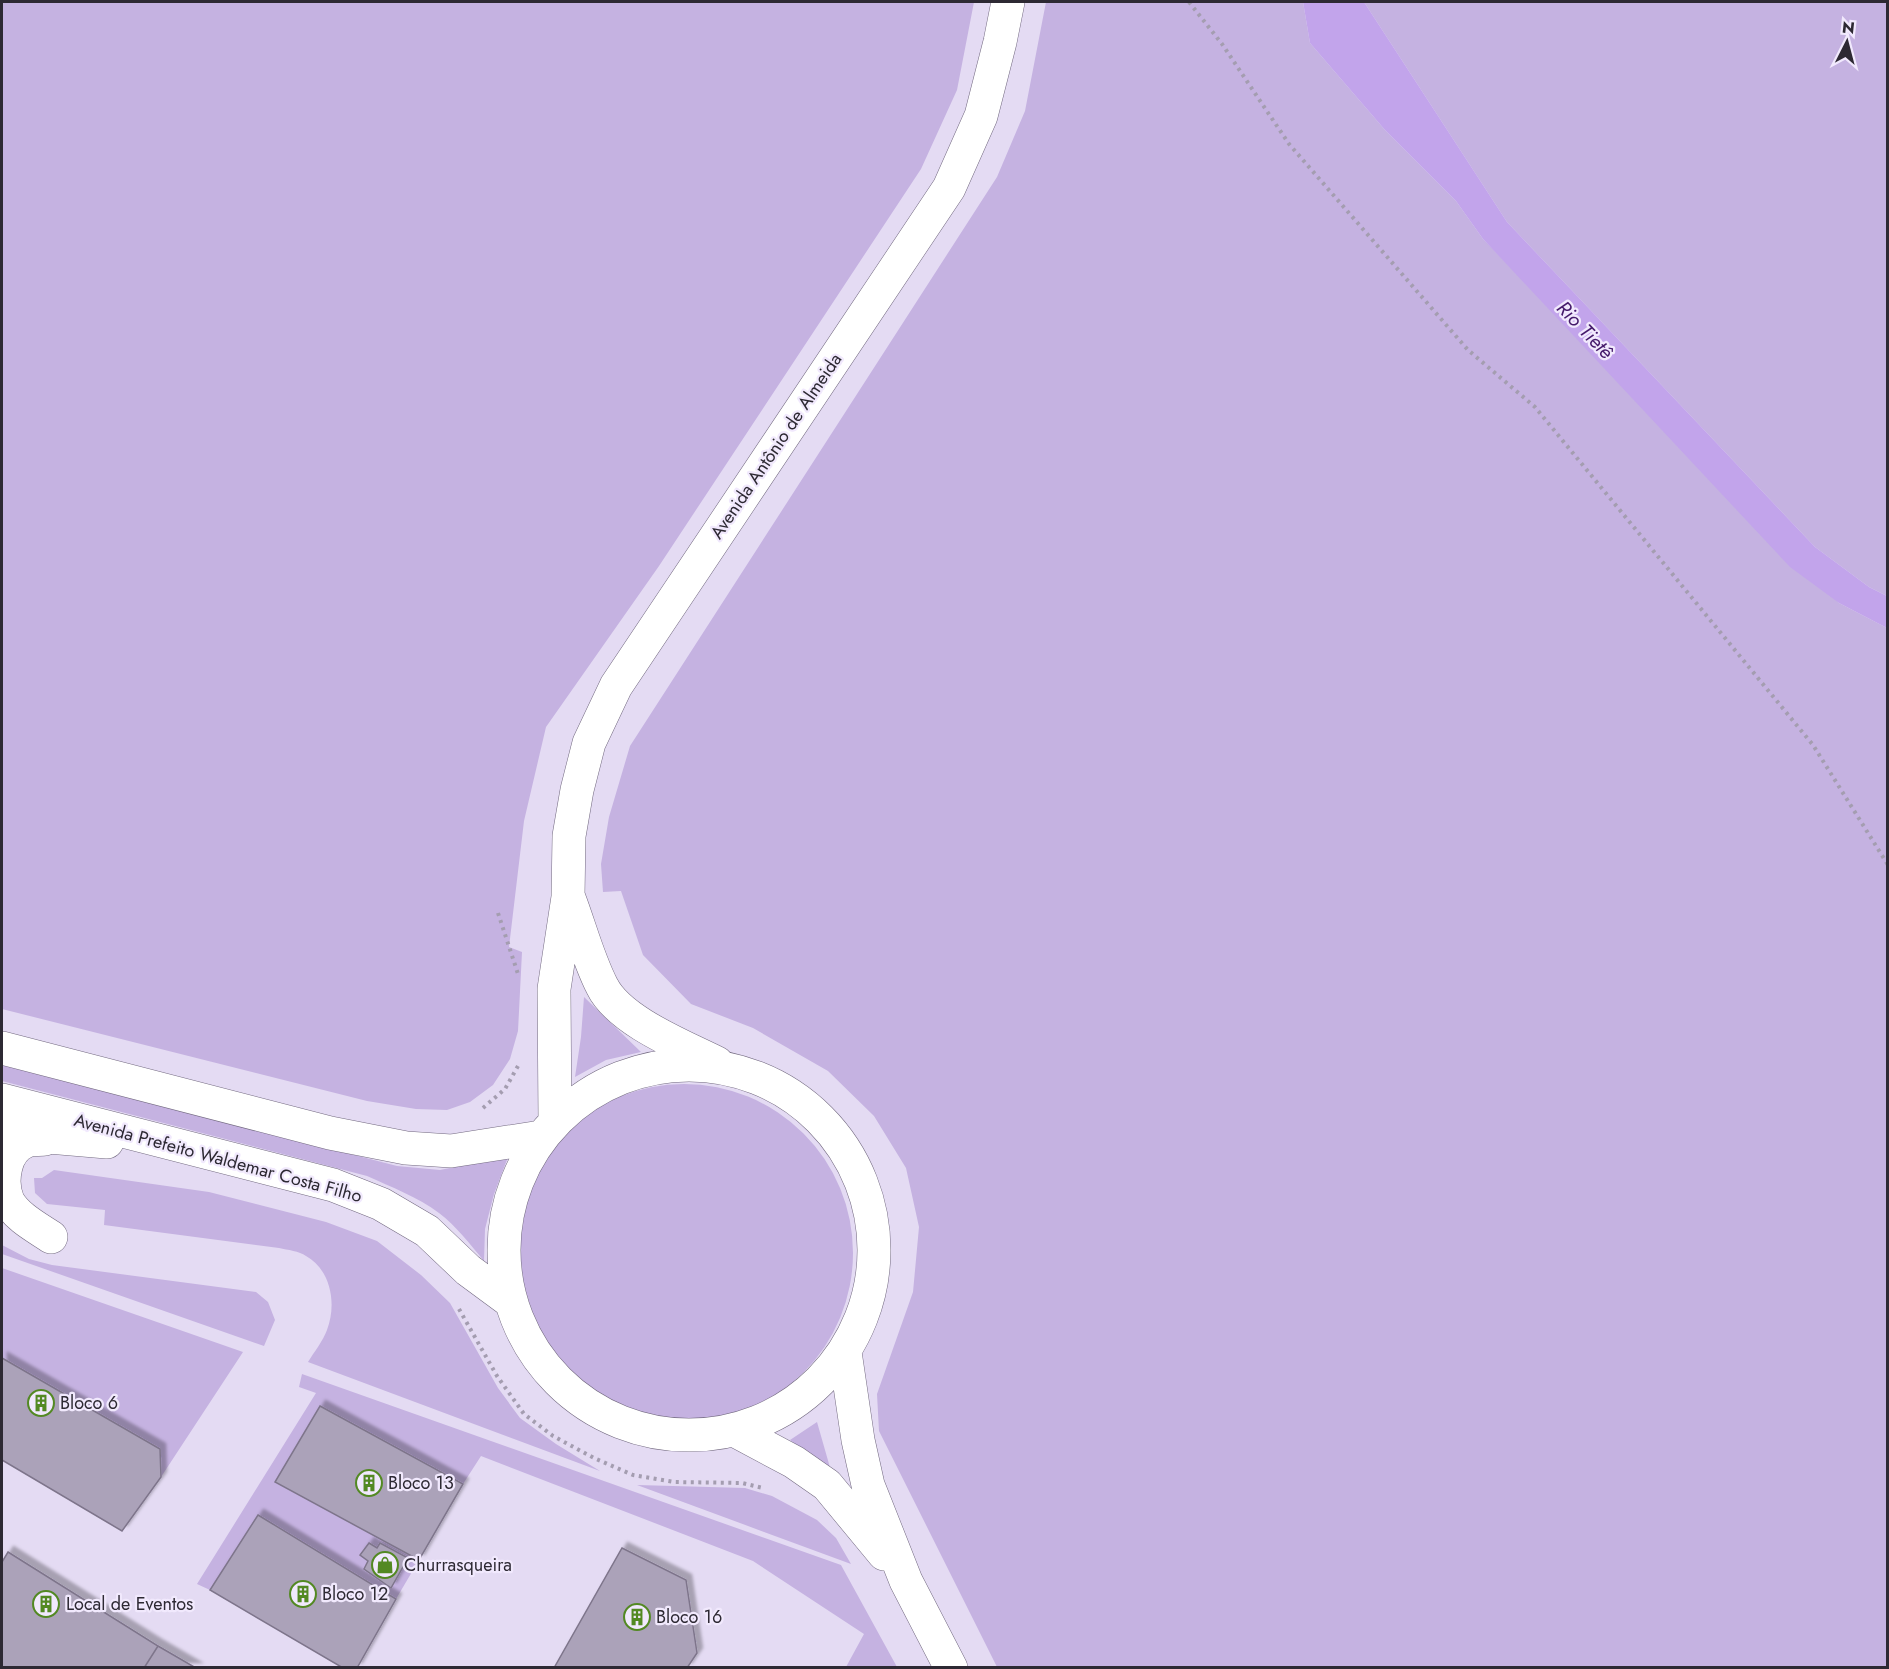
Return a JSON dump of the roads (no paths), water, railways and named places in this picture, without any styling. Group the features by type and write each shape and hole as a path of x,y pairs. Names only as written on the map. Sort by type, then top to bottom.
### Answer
{"street":[{"name":"Avenida Antônio de Almeida","path":"548,1130 554,989 568,897 569,836 577,790 589,743 611,696 949,188 981,116 1008,2"},
{"name":"Avenida Antônio de Almeida","path":"568,897 603,988 622,1010 657,1034 731,1070 779,1088 820,1119 851,1158 870,1205 875,1256 867,1306 845,1352 815,1387 777,1414 734,1430 677,1436 621,1424 572,1395 533,1352 510,1300 503,1257 507,1212 521,1171 548,1130 592,1092 636,1073 683,1065 731,1070"},
{"path":"2,1048 330,1133 406,1148 451,1151 548,1130"},
{"name":"Avenida Prefeito Waldemar Costa Filho","path":"2,1100 333,1185 381,1204 427,1231 468,1270 510,1300"},
{"path":"2,1133 183,1146"},
{"path":"2,1217 27,1231 51,1237 21,1217 8,1201 3,1179 6,1163 12,1152 27,1141 50,1138"},
{"path":"845,1352 858,1440 868,1485 906,1581 951,1668"},
{"path":"734,1430 794,1462 827,1485 906,1581"}],"water":[{"name":"Rio Tietê","path":"1303,2 1364,2 1507,222 1815,547 1869,587 1887,596 1887,628 1839,603 1790,567 1483,239 1456,201 1385,130 1310,43"}],"place":[{"name":"Bloco 6","path":"41,1403"},
{"name":"Bloco 13","path":"369,1483"},
{"name":"Churrasqueira","path":"385,1565"},
{"name":"Bloco 12","path":"303,1594"},
{"name":"Local de Eventos","path":"46,1604"},
{"name":"Bloco 16","path":"637,1617"}]}
